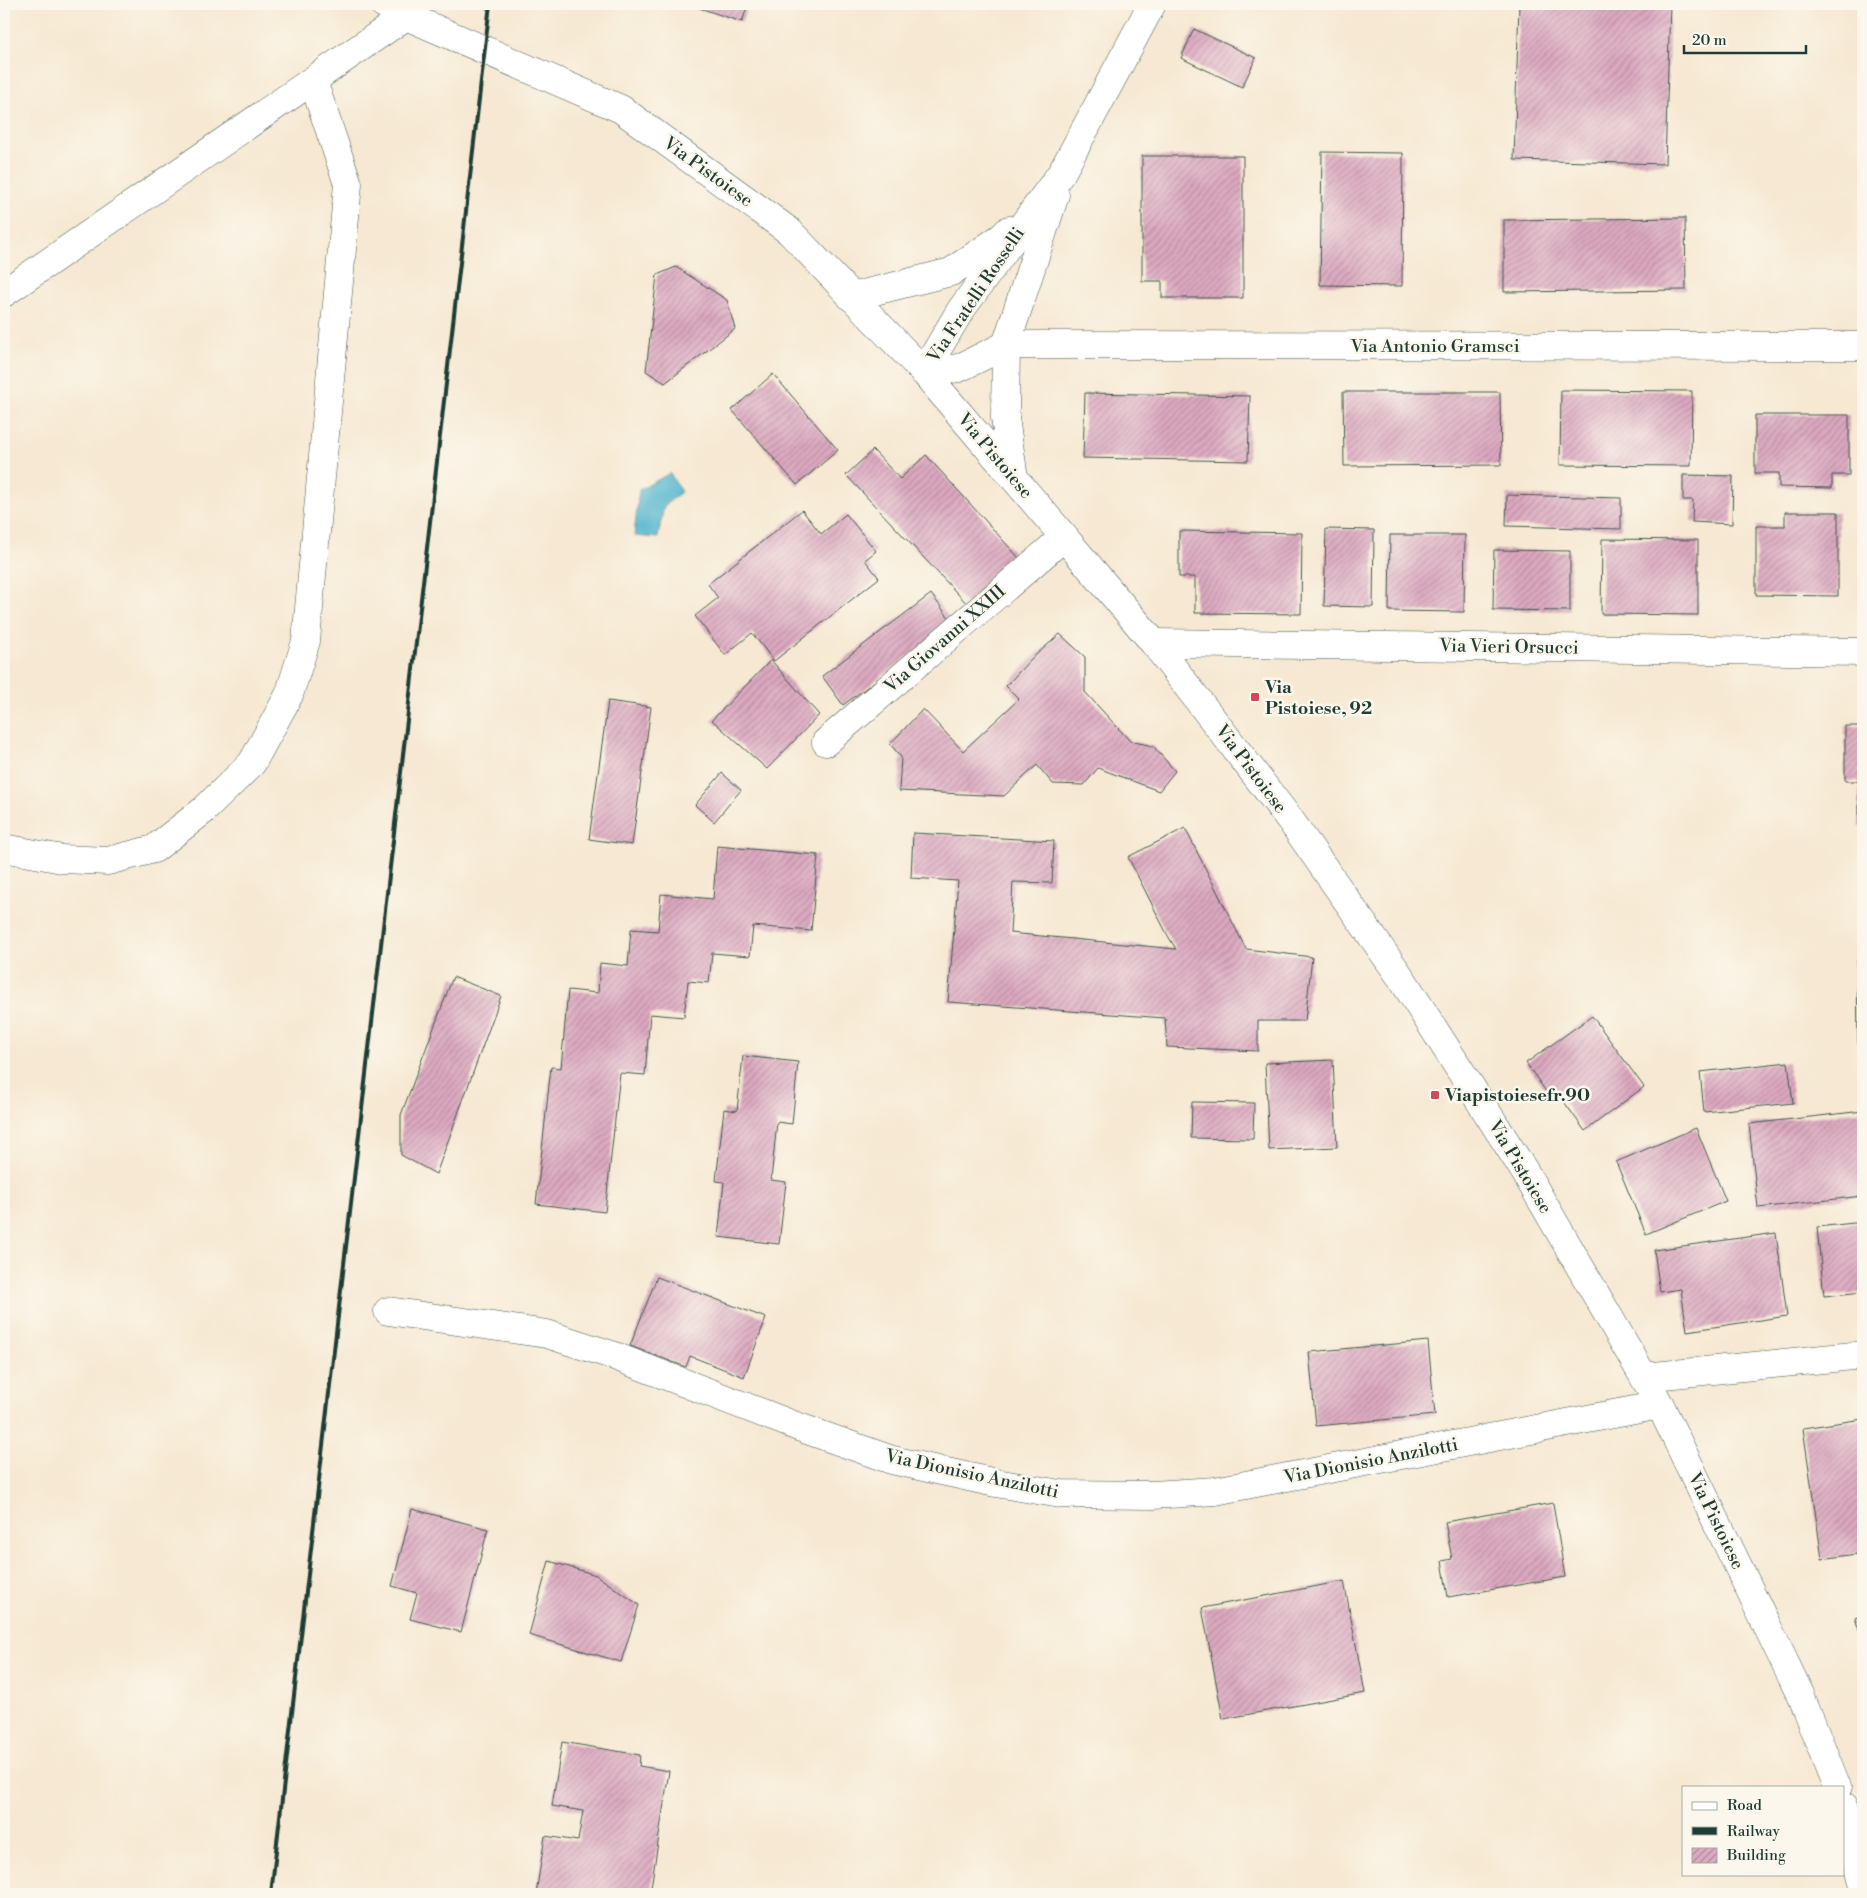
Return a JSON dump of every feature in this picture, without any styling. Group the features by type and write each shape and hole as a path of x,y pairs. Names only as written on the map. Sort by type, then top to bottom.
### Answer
{"street":[{"name":"Via Fratelli Rosselli","path":"924,372 960,311 1062,172 1152,4"},
{"path":"4,293 314,81 395,10"},
{"name":"Via Pistoiese","path":"395,10 621,109 789,231 924,372 1154,643 1291,821 1402,979 1524,1172 1660,1404 1800,1694 1837,1786"},
{"path":"4,848 62,859 108,861 154,849 204,810 252,763 289,695 306,641 348,184 314,81"},
{"name":"Via Fratelli Rosselli","path":"851,297 951,272 1002,237 1062,172"},
{"name":"Via Fratelli Rosselli","path":"1014,478 1005,418 1006,345 1062,172"},
{"name":"Via Fratelli Rosselli","path":"924,372 959,368 1006,345"},
{"name":"Via Antonio Gramsci","path":"1006,345 1863,346"},
{"name":"Via Giovanni XXIII","path":"826,742 1064,537"},
{"name":"Via Vieri Orsucci","path":"1154,643 1863,652"},
{"name":"Via Dionisio Anzilotti","path":"388,1311 547,1334 612,1355 796,1426 892,1460 996,1483 1061,1494 1154,1495 1215,1491 1660,1404"},
{"path":"1644,1377 1863,1355"},
{"path":"1844,1811 1863,1882"}],"water":[{"path":"670,473 681,492 664,506 658,538 634,536 639,490"}],"building":[{"path":"687,4 748,4 742,22"},
{"path":"1519,4 1670,4 1665,164 1514,160"},
{"path":"1194,29 1256,58 1242,87 1181,58"},
{"path":"1322,152 1403,153 1402,286 1320,285"},
{"path":"1142,156 1243,156 1243,298 1162,298 1162,281 1142,281"},
{"path":"1685,218 1686,290 1504,292 1504,220"},
{"path":"676,267 727,300 735,329 665,383 646,371 657,275"},
{"path":"773,374 838,450 797,485 732,410"},
{"path":"1561,390 1692,391 1691,466 1560,465"},
{"path":"1343,392 1500,392 1501,465 1344,466"},
{"path":"1085,393 1250,396 1248,461 1083,458"},
{"path":"1755,415 1849,415 1849,475 1832,475 1832,488 1779,487 1779,473 1755,473"},
{"path":"873,450 900,479 926,455 1020,559 970,607 846,475"},
{"path":"1683,475 1733,476 1732,524 1692,522 1693,500 1683,500"},
{"path":"1507,495 1621,498 1621,529 1506,526"},
{"path":"802,510 821,534 846,514 876,551 865,560 879,578 774,661 752,633 725,655 695,616 718,598 708,584"},
{"path":"1785,512 1838,512 1838,596 1756,595 1756,526 1785,526"},
{"path":"1326,529 1374,530 1373,607 1324,606"},
{"path":"1179,531 1302,533 1301,614 1195,613 1195,577 1179,577"},
{"path":"1390,535 1465,535 1464,612 1389,611"},
{"path":"1602,539 1698,540 1698,615 1601,614"},
{"path":"1494,550 1570,551 1570,611 1493,610"},
{"path":"931,594 953,623 843,705 822,676"},
{"path":"1060,634 1085,657 1085,692 1130,741 1153,746 1175,771 1159,791 1098,768 1084,785 1053,784 1037,765 1004,796 899,791 901,757 890,744 923,709 963,751 1019,699 1006,686 1030,660"},
{"path":"771,660 819,715 767,769 712,720"},
{"path":"608,701 651,707 632,845 589,839"},
{"path":"1845,726 1863,726 1863,826 1859,826 1859,781 1845,781"},
{"path":"722,773 741,790 714,822 695,805"},
{"path":"1185,828 1246,949 1312,957 1305,1021 1258,1021 1258,1051 1167,1047 1165,1018 948,1002 958,881 911,878 913,833 1054,841 1052,883 1013,882 1010,933 1176,949 1128,857"},
{"path":"717,846 818,855 811,931 753,926 750,956 712,953 709,983 688,981 684,1017 650,1014 645,1075 620,1073 605,1212 536,1204 551,1067 561,1068 568,990 598,993 600,963 628,966 631,929 658,931 661,894 713,899"},
{"path":"1857,960 1863,960 1863,1044 1858,1044"},
{"path":"453,977 501,996 436,1174 401,1155 401,1115"},
{"path":"1592,1016 1644,1087 1585,1131 1554,1088 1547,1093 1526,1063"},
{"path":"743,1056 798,1062 792,1124 777,1122 771,1180 786,1182 779,1244 718,1237 724,1182 716,1181 724,1109 737,1111"},
{"path":"1333,1060 1337,1147 1269,1150 1265,1063"},
{"path":"1788,1062 1793,1103 1704,1112 1700,1072"},
{"path":"1192,1102 1254,1103 1253,1139 1191,1138"},
{"path":"1863,1111 1863,1196 1758,1208 1749,1124"},
{"path":"1696,1128 1726,1201 1646,1234 1616,1162"},
{"path":"1863,1222 1863,1292 1824,1296 1817,1227"},
{"path":"1776,1233 1787,1316 1687,1331 1681,1289 1660,1292 1654,1250"},
{"path":"657,1277 766,1318 744,1377 690,1356 686,1367 630,1346"},
{"path":"1428,1341 1435,1415 1316,1426 1309,1352"},
{"path":"1863,1419 1863,1553 1822,1559 1803,1428"},
{"path":"1553,1503 1565,1577 1448,1597 1442,1561 1452,1559 1445,1522"},
{"path":"412,1509 488,1529 461,1632 410,1619 417,1593 392,1586"},
{"path":"549,1561 596,1575 639,1605 621,1662 529,1635"},
{"path":"1344,1581 1365,1693 1223,1719 1202,1608"},
{"path":"1863,1615 1863,1643 1855,1618"},
{"path":"562,1742 640,1755 639,1766 669,1771 650,1894 536,1894 545,1836 578,1841 583,1811 552,1806"}],"railway":[{"path":"271,1894 490,4"}],"place":[{"name":"Via Pistoiese, 92","path":"1255,697"},
{"name":"Viapistoiesefr.90","path":"1435,1095"}]}
